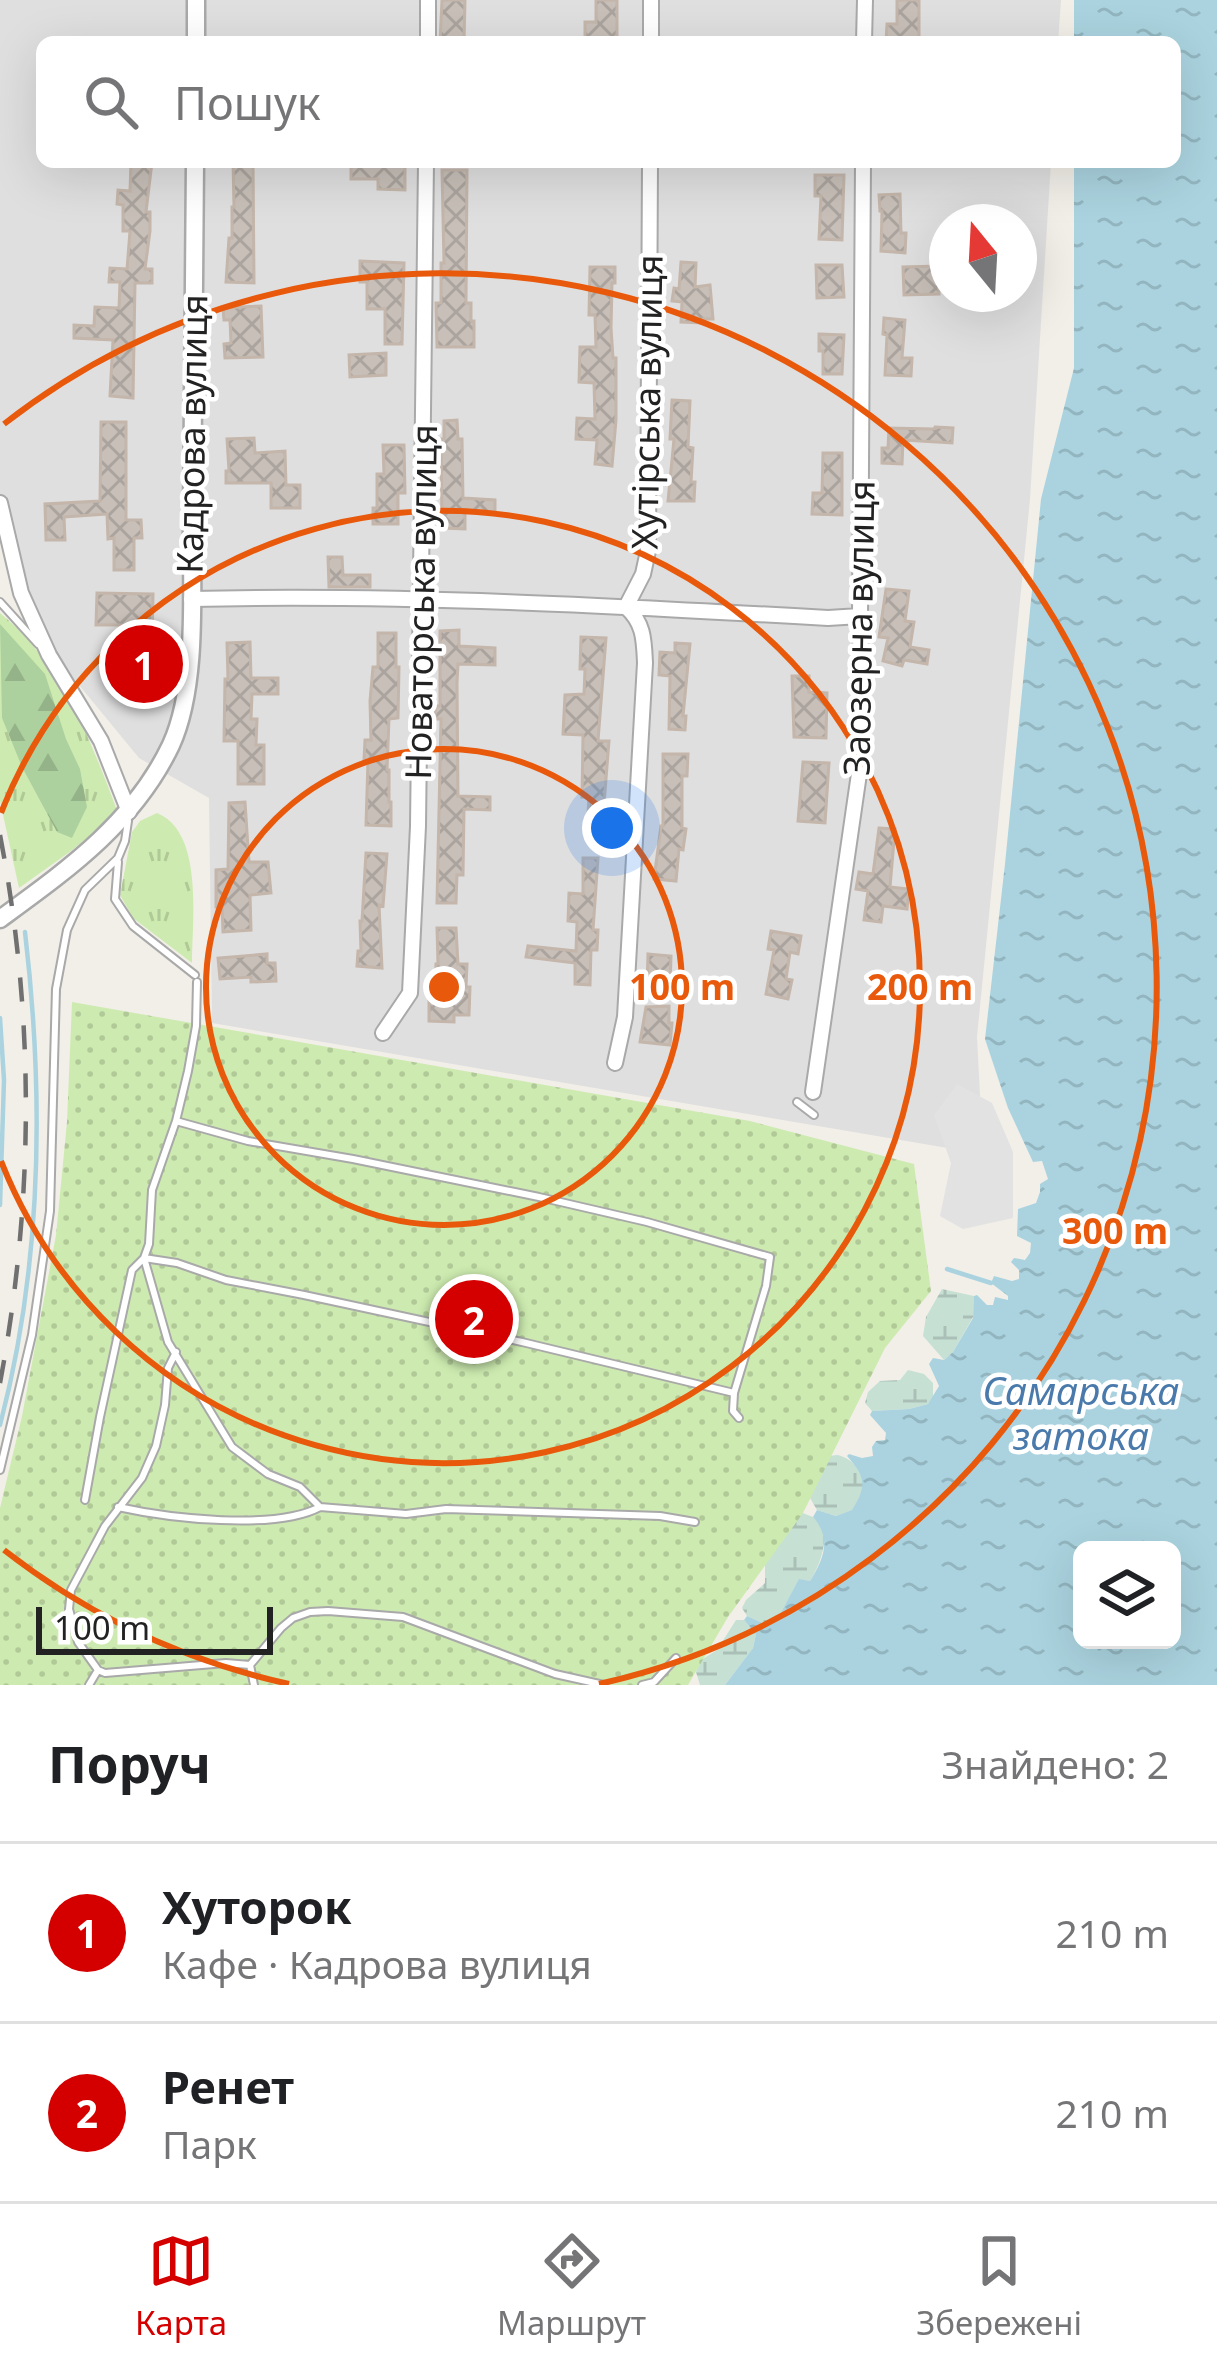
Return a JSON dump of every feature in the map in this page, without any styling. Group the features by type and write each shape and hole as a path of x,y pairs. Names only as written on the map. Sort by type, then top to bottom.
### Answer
{"street":[{"path":"196,0 196,36"},
{"path":"428,0 428,36"},
{"path":"650,36 651,0"},
{"path":"864,36 865,0"},
{"name":"Кадрова вулиця","path":"0,919 83,856 129,812 162,762 181,716 188,688 191,599 195,168"},
{"name":"Новаторська вулиця","path":"382,1033 410,993 418,826 426,168"},
{"name":"Хутірська вулиця","path":"626,607 643,574 648,551 650,168"},
{"name":"Заозерна вулиця","path":"813,1092 862,753 863,168"},
{"path":"0,503 21,593 49,655 100,741 129,812"},
{"path":"191,599 626,607 828,619 860,616"},
{"path":"615,1063 625,1017 645,663 643,629 626,607"}],"lane":[{"path":"0,602 49,655"},
{"path":"85,1500 133,1270 149,1244 152,1190 176,1121 196,1026 196,978 133,926 116,898 118,858 129,812"},
{"path":"0,1470 32,1335 50,1211 56,989 68,930 85,890 118,858"},
{"path":"797,1102 814,1115"},
{"path":"176,1121 248,1141 560,1202 770,1258 734,1393 733,1411 739,1418"},
{"path":"144,1258 168,1342 232,1447 268,1474 300,1486 320,1507"},
{"path":"144,1258 734,1393"},
{"path":"176,1352 168,1368 156,1446 142,1478 118,1507 71,1590 69,1609 78,1642 105,1673 250,1665"},
{"path":"118,1507 230,1519 305,1515 320,1507 406,1514 446,1509 660,1516 694,1522"},
{"path":"250,1665 293,1618 328,1611 403,1617 555,1674 604,1685"},
{"path":"642,1685 653,1682 676,1658"},
{"path":"250,1665 254,1685"},
{"path":"89,1685 98,1670"}],"shaded area":[{"path":"0,0 1061,0 1058,36 36,36 36,168 1051,168 1030,499 977,1037 983,1154 212,1023 209,798 139,758 24,618 0,535"},
{"path":"957,1084 992,1103 1013,1152 1013,1218 963,1229 940,1216 951,1163 934,1115"}],"green space":[{"path":"0,613 57,679 85,731 118,813 19,888 0,801"},
{"path":"0,624 45,674 80,769 87,807 72,838 57,832 2,718"},
{"path":"157,813 172,823 189,857 192,963 133,918 120,895 132,832 140,821"},
{"path":"72,1002 750,1121 914,1164 931,1291 885,1348 803,1513 728,1617 688,1685 0,1685 0,1508 56,1235"},
{"path":"942,1289 974,1296 973,1317 944,1360 923,1336 926,1317"},
{"path":"908,1370 924,1374 933,1383 928,1404 872,1411 865,1403 868,1392 880,1381 900,1380"},
{"path":"837,1455 858,1468 864,1485 853,1510 836,1516 817,1510 806,1491 822,1457"},
{"path":"792,1509 813,1517 825,1530 823,1550 810,1581 799,1580 778,1618 765,1624 747,1616 742,1608 765,1583 765,1538"},
{"path":"736,1620 744,1620 756,1634 753,1648 725,1685 700,1685 696,1672 701,1660 717,1650"}],"water":[{"name":"Самарська затока","path":"1074,0 1217,0 1217,1685 725,1685 753,1648 756,1634 744,1620 747,1616 765,1624 778,1618 799,1579 810,1581 815,1573 824,1549 823,1533 813,1517 817,1510 836,1516 852,1510 857,1502 862,1482 847,1456 873,1456 876,1441 885,1440 886,1433 870,1415 872,1411 928,1404 939,1386 929,1364 953,1352 973,1318 974,1296 987,1305 993,1305 995,1297 1008,1300 991,1283 994,1276 1019,1279 1019,1270 1011,1262 1025,1260 1030,1253 1031,1243 1017,1236 1018,1209 1036,1203 1040,1184 1048,1179 1042,1161 1033,1162 1008,1108 985,1039 1041,499 1074,368 1074,168 1181,168 1181,36 1074,36"}],"building":[{"path":"442,0 465,0 464,36 440,36"},
{"path":"596,0 617,0 617,36 585,36 585,22 596,22"},
{"path":"897,0 919,0 919,36 886,36 887,24 897,24"},
{"path":"131,168 151,168 145,269 152,269 152,283 135,283 133,398 110,396 113,340 74,338 74,325 94,326 95,307 119,308 120,282 109,282 110,268 127,269 130,231 123,231 123,205 117,204 118,190 130,191"},
{"path":"233,168 253,168 254,283 226,282"},
{"path":"351,168 405,168 405,190 378,189 378,179 351,179"},
{"path":"442,170 467,170 466,303 471,303 474,347 437,347 436,303 441,303 444,263"},
{"path":"815,175 844,175 842,240 819,239 821,196 815,196"},
{"path":"900,194 905,253 881,251 879,195"},
{"path":"360,261 404,263 402,344 385,344 385,309 367,309 367,282 360,282"},
{"path":"681,262 696,263 695,287 710,285 713,319 681,322 682,302 672,301 674,288 679,289"},
{"path":"816,265 842,265 844,297 817,298"},
{"path":"929,266 929,294 904,295 903,267"},
{"path":"590,267 615,267 612,466 595,464 597,440 576,439 577,418 595,419 594,383 579,382 580,347 596,347 595,315 589,315"},
{"path":"261,306 263,357 225,358 224,344 231,343 230,320 224,320 223,308"},
{"path":"884,318 905,320 902,358 912,358 911,376 885,375"},
{"path":"819,334 844,335 842,374 823,374"},
{"path":"386,353 386,375 350,377 349,355"},
{"path":"672,400 690,401 688,447 693,448 694,501 668,501"},
{"path":"457,420 463,498 495,500 495,512 465,511 465,529 442,528 441,439 444,421"},
{"path":"101,422 126,422 126,520 141,520 142,538 134,538 134,570 114,570 114,538 108,539 107,514 64,517 65,540 46,540 45,504 100,501"},
{"path":"889,428 953,428 952,443 903,440 902,464 882,463"},
{"path":"254,438 255,453 285,451 286,485 300,485 300,508 271,508 271,483 226,483 227,439"},
{"path":"383,445 404,445 405,493 398,493 398,524 373,524 377,474 384,474"},
{"path":"823,453 842,453 842,515 812,514 813,493 822,493"},
{"path":"328,557 342,557 343,575 370,575 370,587 329,587"},
{"path":"886,589 909,591 905,621 914,622 910,647 929,650 927,664 904,660 902,666 883,661 888,638 879,637"},
{"path":"97,593 153,594 152,645 159,645 158,684 130,684 130,625 96,625"},
{"path":"459,630 459,646 495,648 495,665 458,664 457,683 458,796 490,797 490,810 464,809 463,875 457,875 456,903 437,903 441,719 435,719 435,706 440,706 440,631"},
{"path":"378,633 396,633 399,667 398,718 389,719 391,826 366,825 365,740 371,740"},
{"path":"581,637 606,638 598,741 609,741 605,833 587,832 583,735 563,734 565,695 584,694"},
{"path":"250,642 251,678 278,678 278,694 252,694 256,745 264,745 264,784 238,784 238,741 224,741 227,643"},
{"path":"675,643 690,644 685,730 669,729 670,676 659,675 660,652 675,653"},
{"path":"792,676 809,676 809,692 827,693 826,738 794,737"},
{"path":"663,754 688,754 687,776 682,776 682,828 686,829 676,881 654,879 663,826"},
{"path":"803,762 829,763 825,823 798,821"},
{"path":"245,802 249,862 268,862 271,893 250,895 251,930 223,932 222,907 216,907 216,870 228,869 229,803"},
{"path":"879,828 895,829 890,887 909,889 907,909 883,906 881,922 864,920 868,891 856,889 859,872 873,874"},
{"path":"366,853 387,854 383,906 379,905 382,968 357,966"},
{"path":"583,858 598,858 593,930 598,930 597,950 591,950 590,985 575,984 575,963 526,957 528,946 576,951 577,922 568,921 569,893 583,894"},
{"path":"437,928 456,928 458,964 467,964 469,1015 454,1015 454,1022 429,1021 429,987 435,987 438,964"},
{"path":"771,931 801,936 798,954 790,952 788,999 766,994 774,950 768,949"},
{"path":"267,954 267,963 275,963 276,981 220,979 218,958"},
{"path":"648,954 671,956 670,987 647,986"},
{"path":"669,1006 670,1045 640,1042 646,1007"}],"waterway":[{"path":"0,1425 24,1304 35,1180 35,1055 25,932"},
{"path":"0,1018 4,1080 0,1205"},
{"path":"947,1269 991,1283"}],"railway":[{"path":"0,835 20,972 26,1109 19,1246 0,1383"}],"place":[{"name":"Хуторок","path":"144,664"},
{"name":"Ренет","path":"474,1319"}]}
